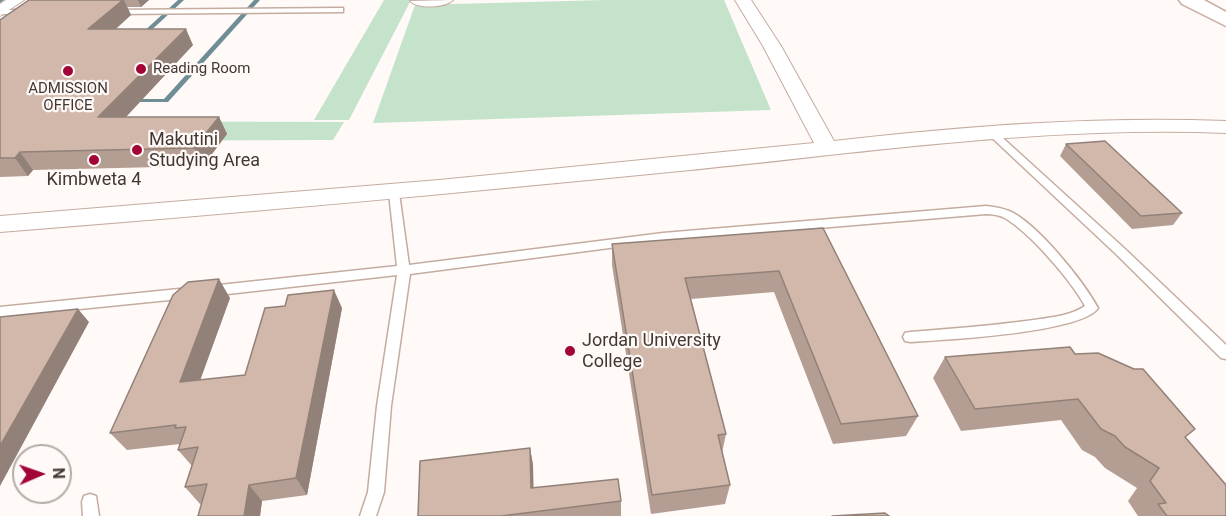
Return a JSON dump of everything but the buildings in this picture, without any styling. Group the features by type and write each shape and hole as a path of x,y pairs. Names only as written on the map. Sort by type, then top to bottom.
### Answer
{"highway":[{"path":"1189,0 1226,20"}],"street":[{"path":"0,11 16,0"},
{"path":"417,2 445,0"},
{"path":"743,0 772,46 828,149"},
{"path":"0,224 394,193 991,132 1130,124 1226,127"}],"lane":[{"path":"110,12 340,10"},
{"path":"0,11 44,12"},
{"path":"991,132 1121,252 1226,354"},
{"path":"368,516 376,492 384,406 404,270 394,193"},
{"path":"0,312 404,270 663,237 986,210 1006,213 1018,222 1073,280 1092,308 1086,315 1058,321 910,338"}],"green space":[{"path":"384,0 411,0 349,120 314,120"},
{"path":"606,0 724,0 771,110 373,123 415,5"},
{"path":"0,121 344,122 333,140 0,141"}],"waterway":[{"path":"143,35 181,0"},
{"path":"128,101 166,101 257,0"}],"place":[{"name":"Reading Room","path":"141,69"},
{"name":"ADMISSION OFFICE","path":"68,71"},
{"name":"Makutini Studying Area","path":"137,150"},
{"name":"Kimbweta 4","path":"94,160"},
{"name":"Jordan University College","path":"570,351"}]}
